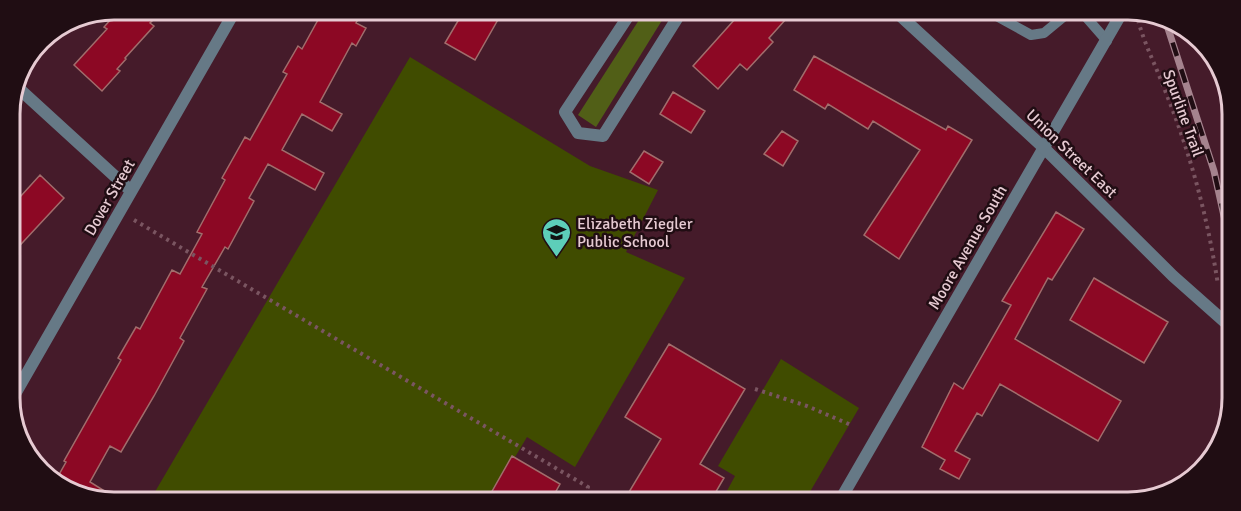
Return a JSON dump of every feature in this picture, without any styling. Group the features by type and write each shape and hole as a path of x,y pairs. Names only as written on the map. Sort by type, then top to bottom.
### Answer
{"street":[{"name":"Dover Street","path":"20,385 230,20"},
{"path":"626,20 565,112 578,133 603,136 676,20"},
{"name":"Union Street East","path":"906,20 1043,147 1173,276 1222,319"},
{"name":"Moore Avenue South","path":"845,491 1118,20"},
{"path":"23,92 131,191"}],"lane":[{"path":"1004,20 1031,35 1044,33 1060,20"},
{"path":"1088,20 1107,42"}],"path":[{"name":"Spurline Trail","path":"1138,21 1143,42 1166,93 1200,193 1212,240 1218,285"},
{"path":"134,220 588,487 586,492"},
{"path":"755,389 807,406 851,424"}],"green space":[{"path":"639,20 662,20 596,127 578,115"},
{"name":"Elizabeth Ziegler Public School","path":"410,57 590,166 658,190 626,252 685,278 575,467 527,437 494,492 155,492"},
{"path":"781,359 859,408 810,491 727,491 735,476 718,466"}],"building":[{"path":"110,20 153,20 150,23 154,26 125,58 117,69 120,71 102,91 74,65 107,29 104,27"},
{"path":"318,20 358,20 356,23 366,28 356,46 352,43 320,102 342,114 332,131 302,114 282,150 324,173 315,190 268,164 249,198 254,201 228,249 225,247 202,287 207,289 180,338 184,341 154,396 121,452 110,446 90,482 105,491 72,482 61,476 59,474 66,462 64,461 121,360 118,358 136,327 140,329 172,270 180,274 202,234 197,232 225,180 222,178 245,137 250,140 287,74 283,72 298,46 302,49"},
{"path":"459,20 498,20 475,60 445,43"},
{"path":"734,20 785,20 769,38 773,42 747,70 740,64 718,89 693,66"},
{"path":"814,56 946,130 948,126 972,140 899,259 864,235 920,150 873,121 868,129 828,104 825,109 794,90"},
{"path":"673,92 705,111 691,133 660,114"},
{"path":"782,131 798,141 783,166 764,154"},
{"path":"644,151 663,162 649,184 630,172"},
{"path":"40,175 64,198 20,245 20,197"},
{"path":"1056,212 1084,229 1052,280 1048,278 1015,339 1121,401 1098,441 1000,384 982,416 977,413 955,451 970,459 959,479 940,469 945,460 922,447 954,383 963,389 1011,305 1002,301"},
{"path":"1094,278 1168,322 1144,363 1070,320"},
{"path":"669,344 745,389 700,464 724,478 716,491 629,491 661,439 625,417"},
{"path":"512,456 560,484 556,492 492,492"}],"railway":[{"path":"1168,29 1214,171 1222,207"}],"place":[{"name":"Elizabeth Ziegler Public School","path":"556,258"}]}
